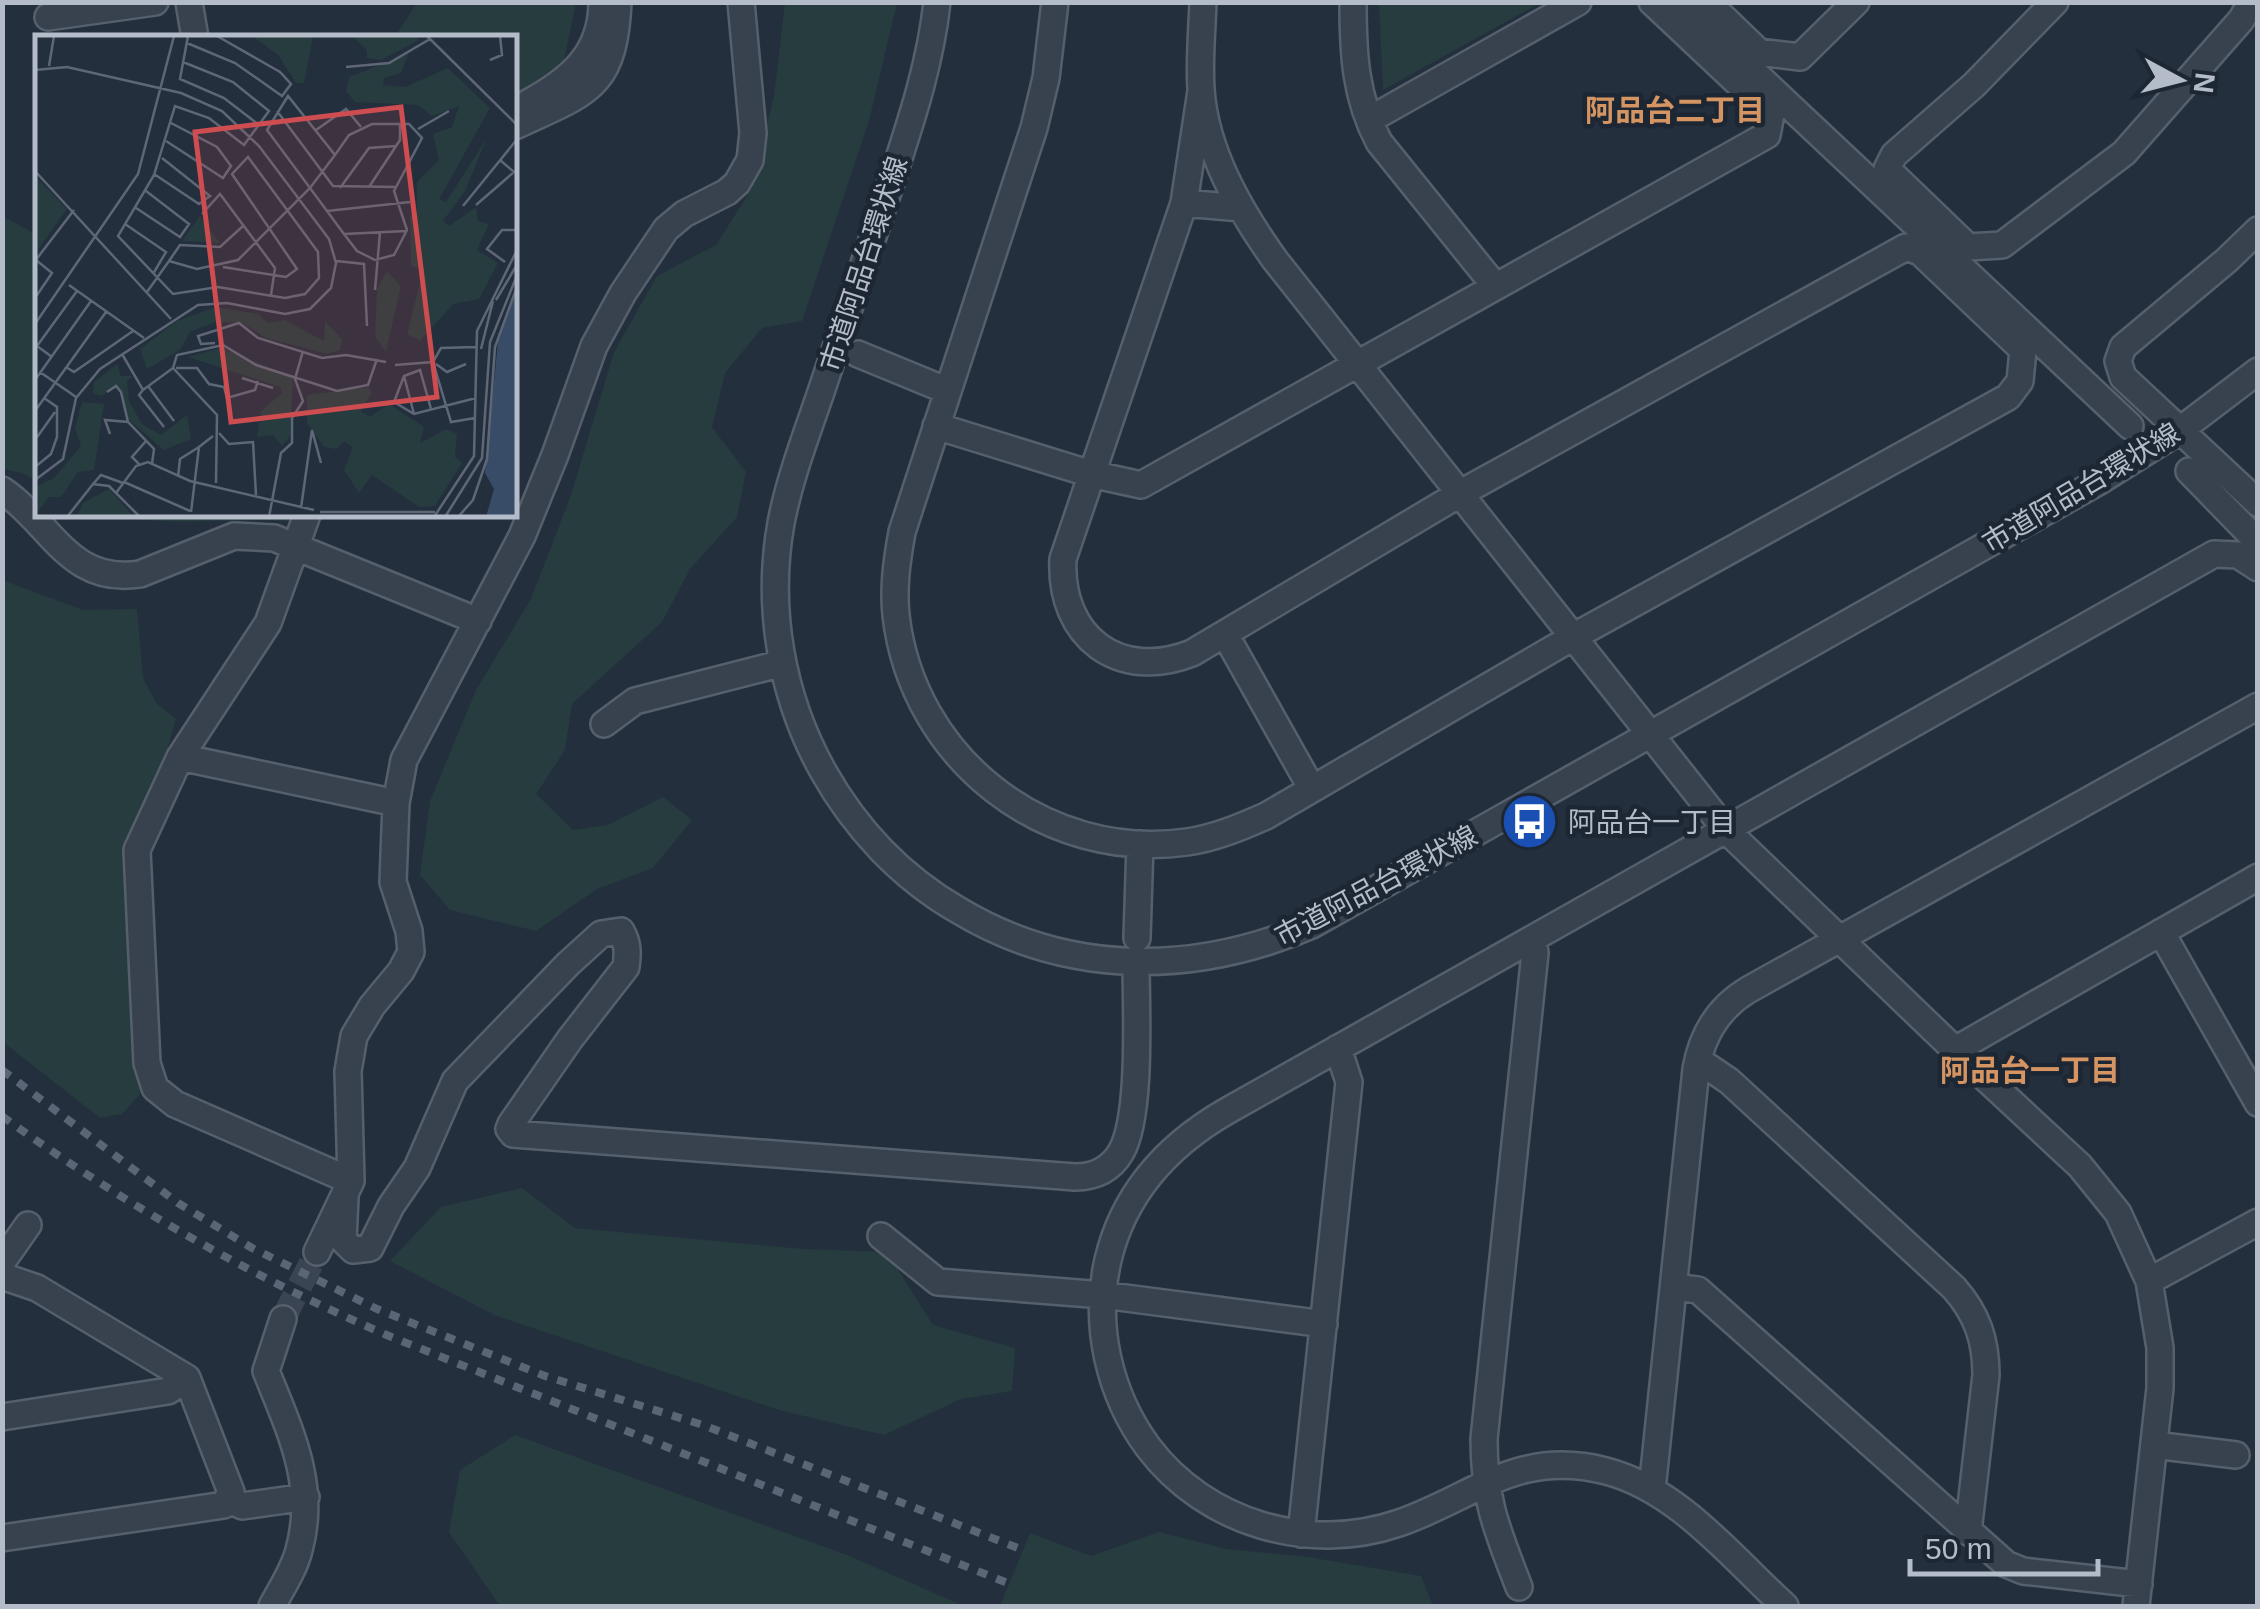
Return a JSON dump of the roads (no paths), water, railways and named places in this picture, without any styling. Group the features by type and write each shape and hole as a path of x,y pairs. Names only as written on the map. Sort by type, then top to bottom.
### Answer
{"street":[{"path":"48,17 155,2"},
{"path":"190,2 195,35"},
{"path":"518,108 568,80 581,66 598,34 602,2"},
{"path":"518,125 574,98 604,72 614,48 618,2"},
{"path":"741,2 753,133 750,160 727,192 684,214 666,229 623,293 594,346 556,455 522,536 404,760 396,802 393,882 408,930 410,952 402,971 362,1020 350,1053 348,1190 342,1240 354,1250 370,1248 417,1168 455,1081 568,964 612,930 621,931 626,939 626,966 508,1129 514,1134 1093,1175 1116,1160 1127,1136 1133,1100 1140,844"},
{"name":"市道阿品台環状線","path":"936,2 929,52 913,115 791,483 782,521 776,600 783,663 797,716 831,786 854,818 908,875 939,899 1008,936 1083,958 1137,951 1200,960 1239,952 1294,933 2098,482 2179,431 2258,371"},
{"path":"1055,2 1046,78 1034,128 902,532 896,573 904,655 918,694 938,730 963,763 1005,799 1066,830 1140,844 1188,842 1228,832 1266,816 1574,637 2008,396 2020,381 2023,350 1920,252 1906,246 1461,493 1192,654 1154,664 1116,656 1084,633 1065,598 1063,559 1184,202 1201,91 1203,2"},
{"path":"1354,2 1354,67 1368,120 1379,142 1495,286"},
{"path":"1368,120 1578,2"},
{"path":"936,426 1091,474 1141,485 1767,135 1771,114 1652,2"},
{"path":"1679,2 2130,426"},
{"path":"1707,2 1759,52 1800,57 1856,2"},
{"path":"2055,2 1974,85 1894,155 1887,169 1968,246 2002,245 2124,154 2241,20 2252,2"},
{"path":"1201,91 1216,151 1241,208 1275,260 1726,830 2094,1181 2128,1232 2148,1281 2159,1327 2161,1368 2138,1595 2014,1569 1698,1290 1675,1287"},
{"path":"1184,202 1241,208"},
{"path":"2256,500 2123,377 2118,361 2122,347 2258,230"},
{"path":"858,354 948,391"},
{"path":"2189,471 2258,542"},
{"path":"2,490 18,501 74,559 112,576 154,570 240,535 274,538 478,621"},
{"path":"305,518 268,623 180,757 143,831 136,860 149,1076 155,1088 175,1104 348,1190"},
{"path":"1785,1606 1685,1514 1652,1490 1607,1471 1562,1465 1518,1470 1484,1482 1420,1515 1355,1534 1301,1534 1266,1527 1223,1510 1185,1486 1153,1454 1128,1416 1112,1374 1103,1329 1103,1295 1108,1261 1122,1218 1160,1161 1193,1131 1338,1048 2214,554 2238,555 2258,568"},
{"path":"1225,634 1312,789"},
{"path":"604,724 635,701 783,663"},
{"path":"1652,1490 1698,1060 1710,1027 1733,1000 2258,706"},
{"path":"180,757 396,802"},
{"path":"1955,1050 2258,878"},
{"path":"2161,932 2258,1104"},
{"path":"1519,1587 1492,1516 1484,1482 1484,1439 1535,953 1532,939"},
{"path":"1301,1534 1349,1082 1338,1048"},
{"path":"1698,1060 1729,1081 1954,1288 1976,1318 1986,1355 1986,1375 1968,1532"},
{"path":"317,1252 348,1190"},
{"path":"2148,1281 2258,1222"},
{"path":"2,1262 28,1225"},
{"path":"881,1236 938,1282 1103,1295 1324,1324"},
{"path":"2,1276 38,1288 188,1378 232,1492 224,1505 2,1538"},
{"path":"272,1606 299,1553 306,1497 300,1454 266,1371 283,1319"},
{"path":"2,1417 168,1391 188,1378"},
{"path":"2154,1445 2236,1455"},
{"path":"229,1500 242,1506 306,1497"}],"tunnel":[{"path":"283,1319 317,1252"}],"railway":[{"path":"2,1070 178,1203 252,1248 377,1309 545,1376 703,1425 1023,1550"},
{"path":"2,1116 142,1209 238,1264 338,1313 1010,1584"}],"place":[{"name":"阿品台一丁目","path":"1529,822"}],"district":[{"name":"阿品台二丁目","path":"1675,110"},
{"name":"阿品台一丁目","path":"2030,1070"}]}
